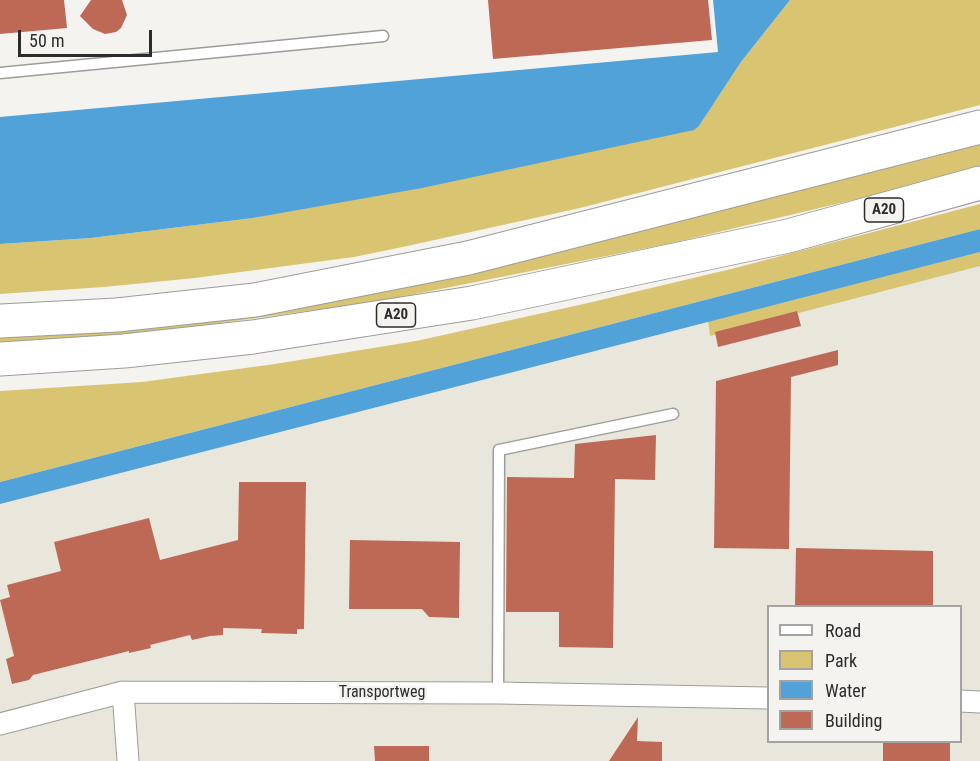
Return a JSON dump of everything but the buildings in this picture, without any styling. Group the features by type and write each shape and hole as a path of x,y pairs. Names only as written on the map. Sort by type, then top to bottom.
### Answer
{"highway":[{"path":"0,321 117,315 232,302 364,279 468,258 980,127"},
{"name":"A20","path":"0,359 124,351 253,337 472,303 788,236 980,183"}],"street":[{"name":"Transportweg","path":"0,724 123,693 498,693 767,698"},
{"path":"123,693 128,761"},
{"path":"962,701 980,702"}],"lane":[{"path":"0,73 383,36"},
{"path":"498,693 499,450 673,414"}],"shaded area":[{"path":"980,235 980,761 0,761 0,493"}],"green space":[{"path":"790,0 980,0 980,105 580,208 354,257 195,278 0,294 0,244 91,238 253,218 699,126 741,62"},
{"path":"980,136 980,170 672,243 380,301 133,335 0,343 0,333 221,316"},
{"path":"980,204 980,229 0,482 0,391 142,382 275,364 416,341 731,269"},
{"path":"980,252 980,266 710,336 708,321"}],"water":[{"path":"713,0 790,0 741,62 699,126 694,130 422,188 253,218 91,238 0,244 0,117 718,52"},
{"path":"980,229 980,252 0,504 0,482"}]}
